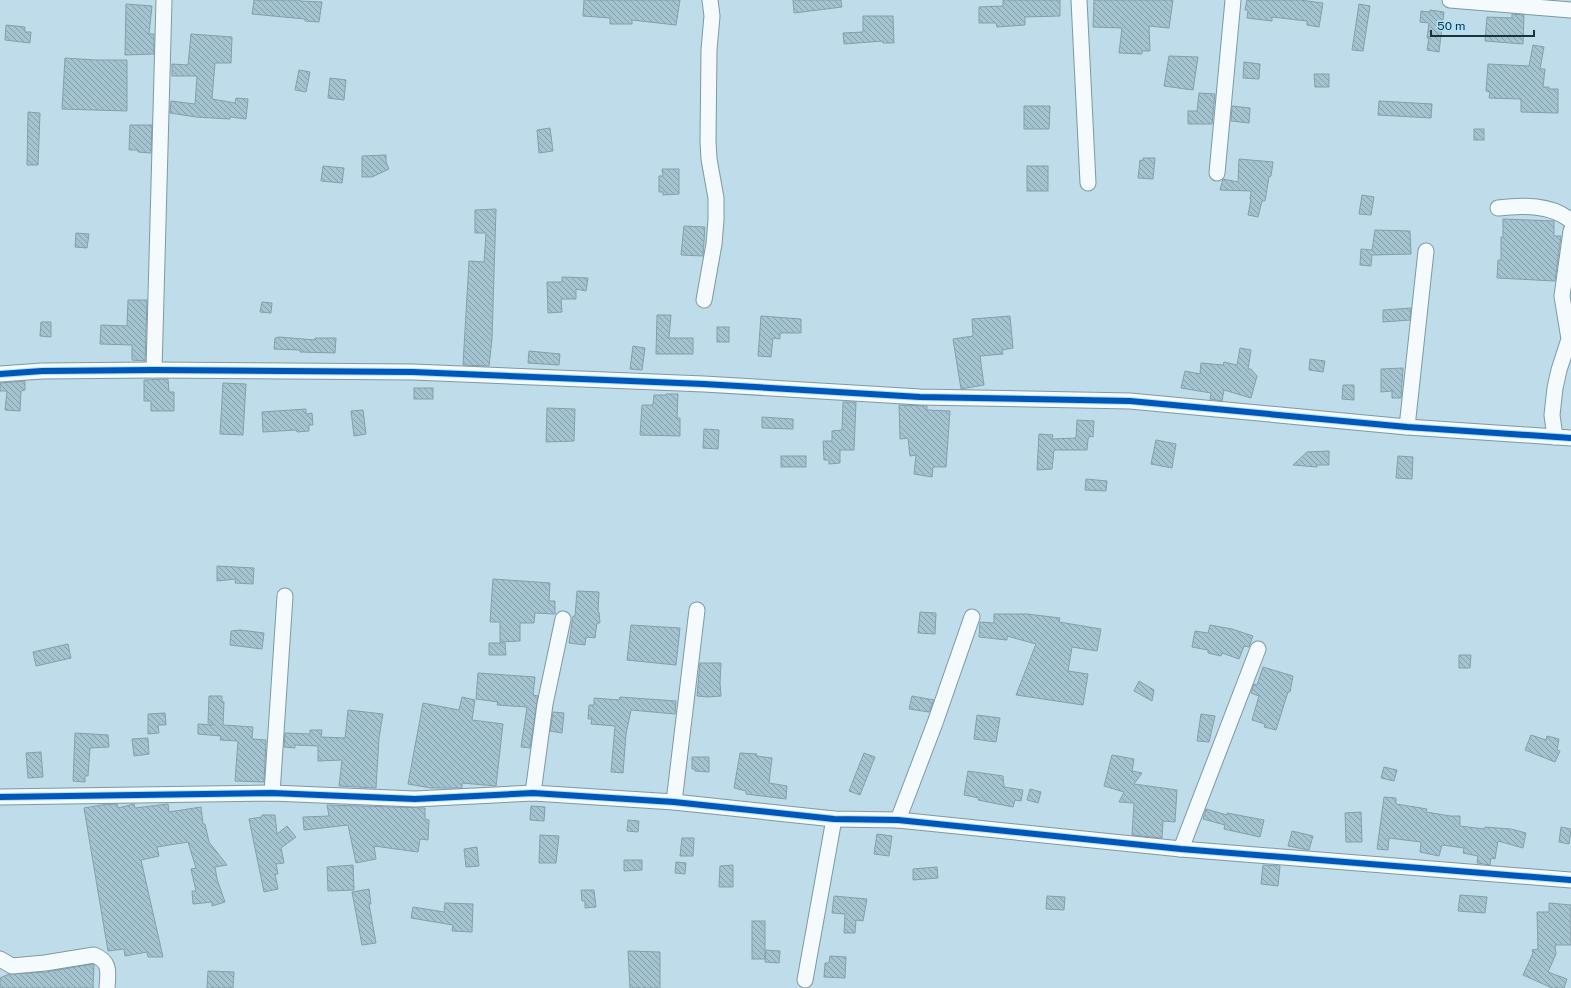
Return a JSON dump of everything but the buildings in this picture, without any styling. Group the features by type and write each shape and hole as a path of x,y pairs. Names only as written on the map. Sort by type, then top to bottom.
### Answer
{"street":[{"path":"154,370 164,0"},
{"path":"704,300 714,244 716,220 716,198 709,159 708,141 709,50 712,16 710,0"},
{"path":"1079,0 1088,183"},
{"path":"1217,173 1233,0"},
{"path":"1450,0 1571,10"},
{"path":"1498,208 1548,208 1558,212 1571,221"},
{"path":"1555,437 1552,415 1555,388 1558,370 1569,339 1562,296 1571,231"},
{"path":"1407,427 1426,251"},
{"path":"0,374 42,371 154,370 413,372 704,384 920,397 1130,401 1407,427 1571,438"},
{"path":"272,793 285,596"},
{"path":"674,802 697,610"},
{"path":"898,820 935,723 972,617"},
{"path":"533,794 545,704 563,619"},
{"path":"1180,849 1258,649"},
{"path":"0,797 272,793 415,799 533,794 674,802 834,819 898,820 1180,849 1571,880"},
{"path":"805,980 834,819"},
{"path":"0,959 12,966 45,963 94,955 106,962 108,968 107,988"}],"cycle path":[{"path":"0,374 42,371 154,370 413,372 704,384 920,397 1130,401 1407,427 1571,438"},
{"path":"0,797 272,793 415,799 533,793 674,802 834,819 898,820 1181,849 1571,880"}]}
